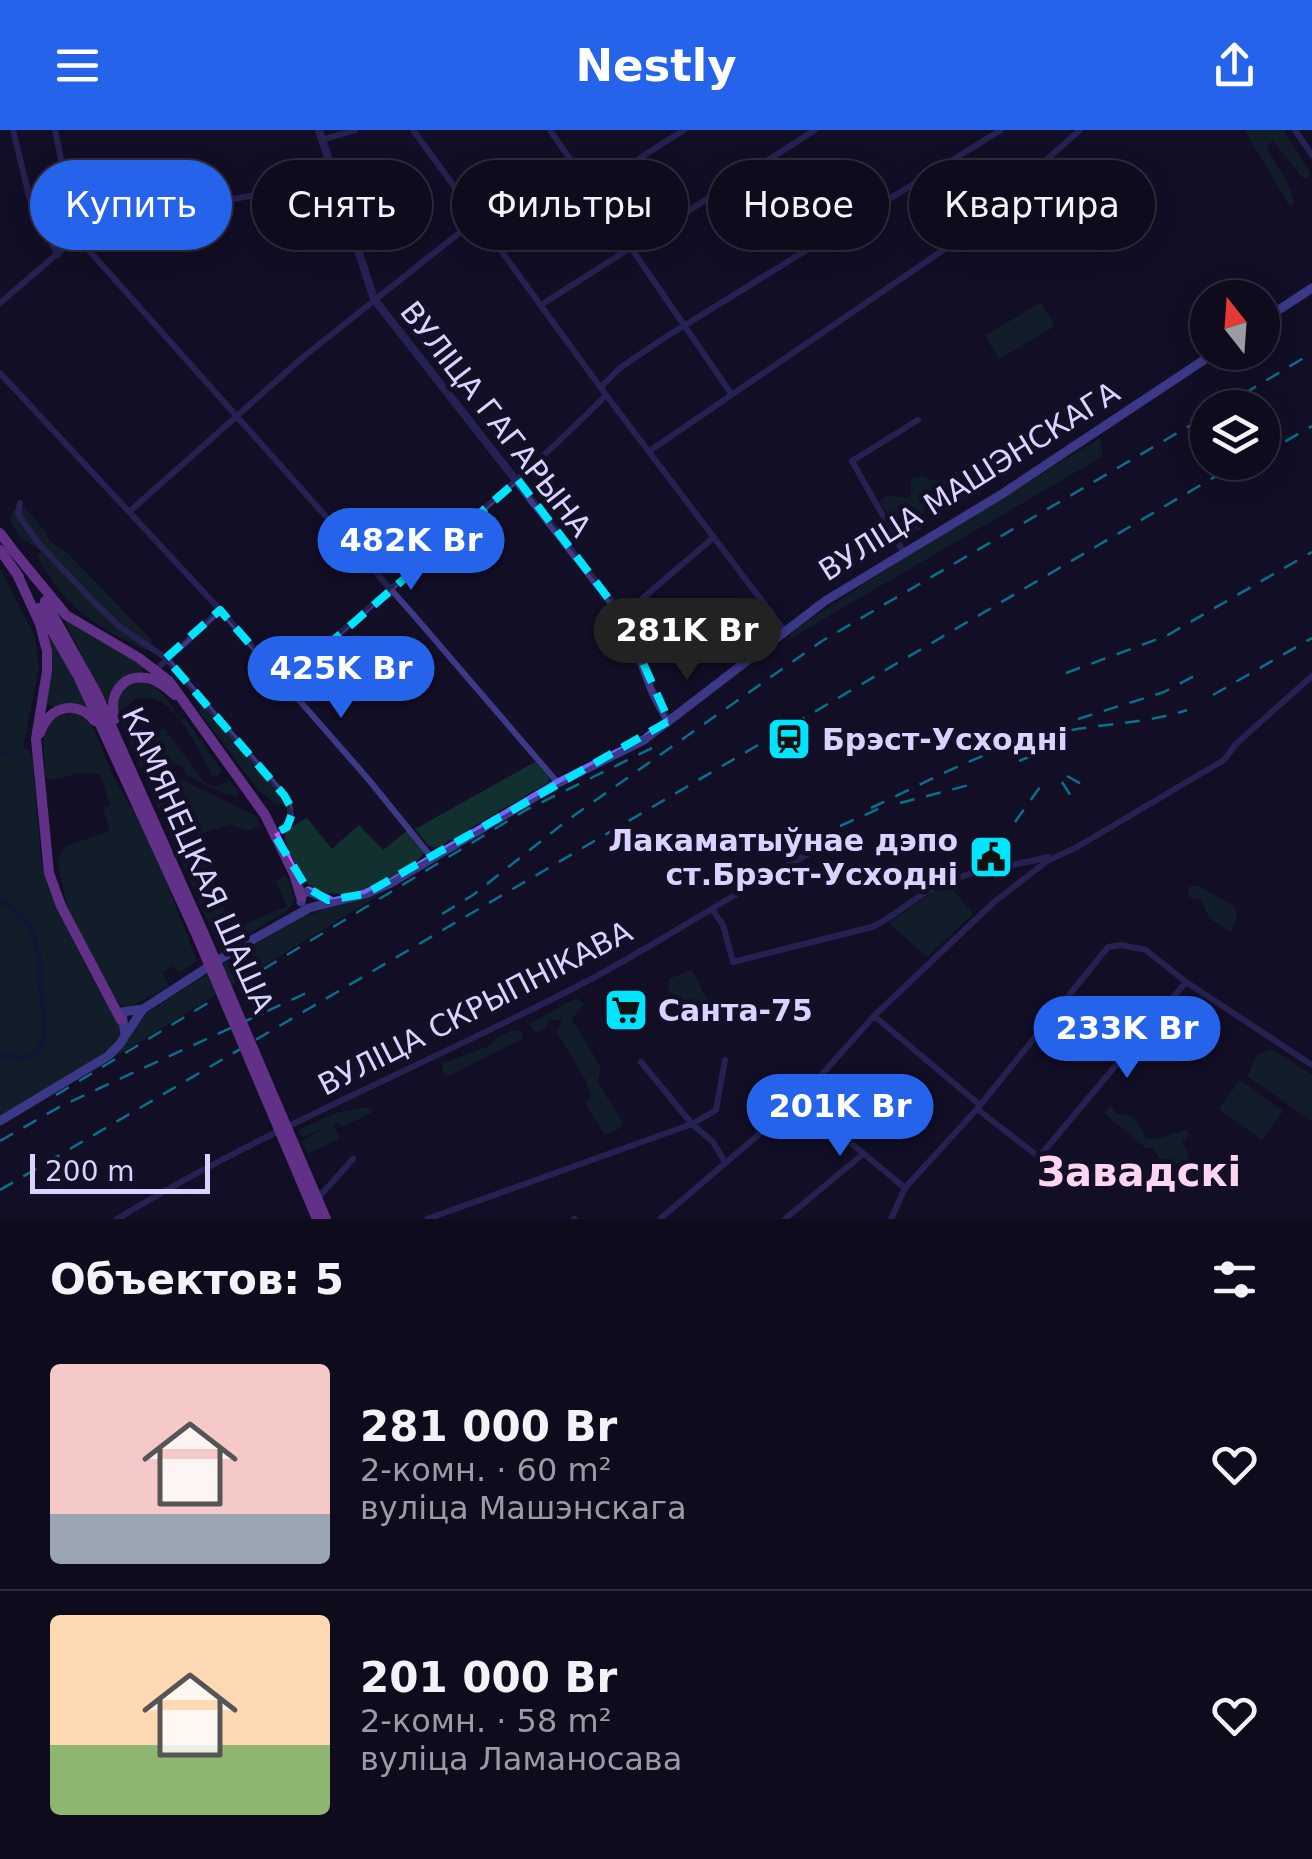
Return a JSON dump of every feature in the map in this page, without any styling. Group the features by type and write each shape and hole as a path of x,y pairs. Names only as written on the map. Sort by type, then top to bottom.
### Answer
{"main road":[{"path":"1280,310 1312,288"},
{"name":"ВУЛІЦА МАШЭНСКАГА","path":"308,900 342,899 384,886 558,783 644,740 840,591 1002,494 1190,369"},
{"name":"КАМЯНЕЦКАЯ ШАША","path":"0,533 16,572 68,656 131,778"},
{"path":"6,549 66,615 169,681 246,786 308,900 288,918 126,1013"},
{"name":"КАМЯНЕЦКАЯ ШАША","path":"6,549 76,652 326,1219"},
{"path":"16,572 36,614 47,651 36,748 45,847 54,890 87,959 135,1022"},
{"path":"131,778 133,762 113,713 114,694 127,680 143,678 161,684 179,698"},
{"path":"36,748 41,727 50,714 62,708 79,709 95,722 131,778"},
{"name":"КАМЯНЕЦКАЯ ШАША","path":"200,935 311,1217"},
{"path":"126,1013 135,1022"},
{"path":"124,1035 126,1013"},
{"path":"0,1121 108,1056 135,1022"}],"street":[{"path":"13,130 32,208 58,255"},
{"path":"55,130 61,160"},
{"name":"ВУЛІЦА ГАГАРЫНА","path":"318,130 328,160"},
{"path":"322,140 355,130"},
{"path":"413,130 452,183"},
{"path":"550,130 571,160"},
{"path":"637,160 684,130"},
{"path":"688,210 814,130"},
{"path":"601,387 620,368 1001,130"},
{"path":"650,450 950,246 1080,130"},
{"path":"1295,130 1312,155"},
{"path":"129,512 235,416 452,238"},
{"path":"0,303 64,250"},
{"path":"89,250 558,783"},
{"name":"ВУЛІЦА ГАГАРЫНА","path":"357,250 374,299 622,616 669,721"},
{"path":"501,250 784,630"},
{"path":"541,305 625,250"},
{"path":"634,250 730,392"},
{"path":"0,373 220,610 415,833 432,858"},
{"path":"284,683 388,588 518,480 606,395"},
{"path":"904,553 852,461 918,420"},
{"path":"20,503 18,514 38,543 120,627 166,658 288,802 289,821 274,834"},
{"path":"622,616 714,537"},
{"path":"156,670 220,610"},
{"path":"712,908 723,925 732,962 872,928 936,886 976,871 1076,847 1224,760 1236,744 1312,676"},
{"name":"ВУЛІЦА СКРЫПНІКАВА","path":"118,1219 254,1141 601,974 850,832"},
{"path":"660,1219 799,1100 874,1016 993,903 1062,852"},
{"path":"891,1219 905,1188 978,1107 1108,948 1121,945 1146,950 1186,982 1312,1065"},
{"path":"874,1016 1039,1157 1186,982"},
{"path":"427,1219 692,1124 716,1110 725,1060"},
{"path":"641,1062 692,1124 713,1142 725,1162"},
{"path":"799,1100 905,1188"},
{"path":"784,1219 863,1154"},
{"path":"311,1217 353,1159"}],"highlighted area":[{"path":"518,480 622,616 669,721 365,894 328,900 306,887 274,834 287,827 293,811 284,795 166,658 220,610 284,683"}],"green space":[{"path":"1245,130 1283,130 1310,173 1303,178 1273,141 1266,146 1289,186 1294,203 1290,207"},
{"path":"1041,302 1055,326 999,359 985,336"},
{"path":"1100,438 1103,456 786,641 797,628 867,582"},
{"path":"976,460 989,486 964,498 955,508 945,500 933,502 920,517 924,525 920,530 898,532 880,501 887,496 911,498 911,479 922,476 940,481"},
{"path":"24,508 50,541 67,553 152,640 149,649 108,630 70,602 37,556 41,551 20,537 10,520 14,509"},
{"path":"0,568 34,635 39,666 23,747 32,756 41,859 48,888 119,1022 121,1033 109,1050 0,1117"},
{"path":"62,616 144,666 141,674 121,679 106,703"},
{"path":"45,624 89,708 54,707 43,702"},
{"path":"142,682 161,692 181,720 185,718 222,771 217,776 211,774 183,724 153,699 135,699 123,709 123,721 142,760 257,817 260,826 246,831 230,824 195,836 232,930 287,906 276,881 286,875 295,899 288,910 221,951 118,715 122,692"},
{"path":"203,705 280,795 282,804 276,804 258,790 199,711"},
{"path":"73,712 85,717 93,728 113,776 150,841 197,961 179,972 173,966 162,973 169,986 130,1007 113,995 69,914 57,860 66,846 110,831 103,808 110,805 100,774 81,773 51,780 45,776 47,727 61,715"},
{"path":"164,728 204,782 214,787 230,781 238,791 236,796 216,790 185,774 183,767 161,756 152,756 145,737"},
{"path":"535,762 549,782 437,848 429,846 415,829"},
{"path":"307,818 332,849 359,825 383,850 408,830 424,853 402,872 371,888 337,894 322,892 305,880 286,841 286,830"},
{"path":"949,885 973,914 927,957 889,923"},
{"path":"1199,886 1235,907 1237,916 1231,932 1209,918 1201,900 1189,897 1188,887"},
{"path":"386,891 0,1127 116,1055 147,1013 237,955 304,916"},
{"path":"691,970 712,1008 701,1023 693,1026 669,990 669,979"},
{"path":"577,998 584,1005 571,1019 601,1067 597,1082 623,1123 605,1135 585,1102 591,1096 586,1080 557,1033 562,1019 549,1020 545,1029 535,1032 529,1024"},
{"path":"513,1030 523,1032 522,1039 449,1076 443,1072 442,1064 489,1046"},
{"path":"1272,1049 1312,1075 1312,1121 1247,1076 1258,1055"},
{"path":"1240,1080 1283,1111 1262,1140 1219,1109"},
{"path":"1110,1106 1117,1114 1132,1117 1146,1138 1157,1139 1186,1130 1189,1134 1182,1143 1189,1157 1185,1171 1169,1171 1152,1148 1146,1148 1105,1114"},
{"path":"367,1107 373,1112 342,1127 333,1124 339,1138 308,1154 302,1141 323,1129 302,1137 298,1130 336,1113"}],"waterway":[{"path":"0,753 12,754"},
{"path":"0,900 23,918 33,934 44,1021 37,1053 29,1058 0,1053"}],"railway":[{"path":"1250,390 1312,353"},
{"path":"442,914 473,895 569,819 822,641 1190,426"},
{"path":"1280,445 1312,426"},
{"path":"0,1190 1209,480"},
{"path":"1066,673 1166,636 1312,552"},
{"path":"1213,695 1312,638"},
{"path":"1078,719 1164,692 1194,676"},
{"path":"871,808 1021,742 1187,710"},
{"path":"1019,761 1069,741"},
{"path":"56,1095 526,810 652,748"},
{"path":"1067,776 1090,789"},
{"path":"1015,822 1045,780"},
{"path":"1062,782 1076,804"},
{"path":"900,803 973,784"},
{"path":"840,826 885,806"},
{"path":"0,1141 61,1106 313,990"}],"place":[{"name":"Брэст-Усходні","path":"789,739"},
{"name":"Лакаматыўнае дэпо ст.Брэст-Усходні","path":"991,857"},
{"name":"Санта-75","path":"626,1010"}],"district":[{"name":"Завадскі","path":"1139,1172"}]}
